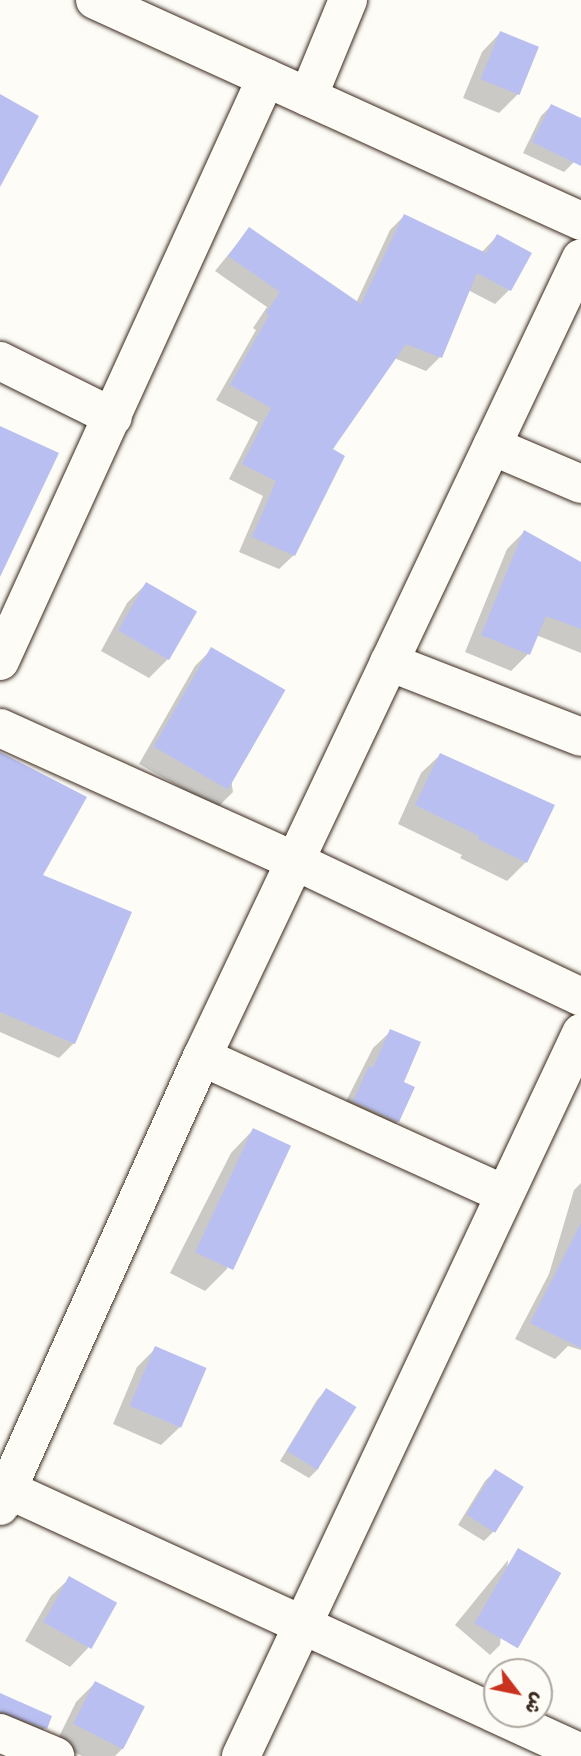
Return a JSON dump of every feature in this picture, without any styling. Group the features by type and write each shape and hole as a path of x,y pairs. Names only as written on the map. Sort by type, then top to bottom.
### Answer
{"street":[{"path":"95,0 581,221"},
{"path":"308,97 348,0"},
{"path":"0,661 266,78"},
{"path":"581,258 202,1057 3,1494 581,1753"},
{"path":"0,361 113,417"},
{"path":"492,446 581,484"},
{"path":"389,662 581,737"},
{"path":"0,728 295,861 581,997"},
{"path":"241,1756 300,1625 581,1033"},
{"path":"202,1057 504,1194"},
{"path":"0,1733 55,1756"}],"building":[{"path":"500,31 539,47 519,95 481,79"},
{"path":"0,94 39,116 0,187"},
{"path":"551,104 581,118 581,166 532,142"},
{"path":"404,214 486,253 482,261 497,234 532,253 511,291 477,273 442,358 406,344 333,449 345,456 295,556 252,537 276,481 242,464 271,408 230,385 269,315 266,313 280,292 228,256 249,227 361,304"},
{"path":"0,426 59,453 0,577"},
{"path":"524,530 581,562 581,629 546,616 530,655 481,635"},
{"path":"146,582 197,612 169,660 118,630"},
{"path":"211,647 285,690 228,790 153,747"},
{"path":"0,752 87,797 43,875 132,912 75,1044 0,1012"},
{"path":"440,753 555,805 527,863 415,805"},
{"path":"390,1029 421,1042 404,1082 415,1087 399,1122 353,1101 369,1066 373,1068"},
{"path":"253,1128 291,1146 233,1270 195,1252"},
{"path":"581,1223 581,1348 530,1323"},
{"path":"155,1346 207,1368 181,1428 130,1406"},
{"path":"326,1388 357,1407 317,1470 287,1451"},
{"path":"495,1469 524,1487 495,1533 466,1515"},
{"path":"518,1548 561,1573 518,1648 474,1623"},
{"path":"69,1576 117,1603 91,1649 43,1622"},
{"path":"95,1681 145,1706 123,1749 73,1724"},
{"path":"0,1693 52,1716 47,1729 0,1712"}]}
